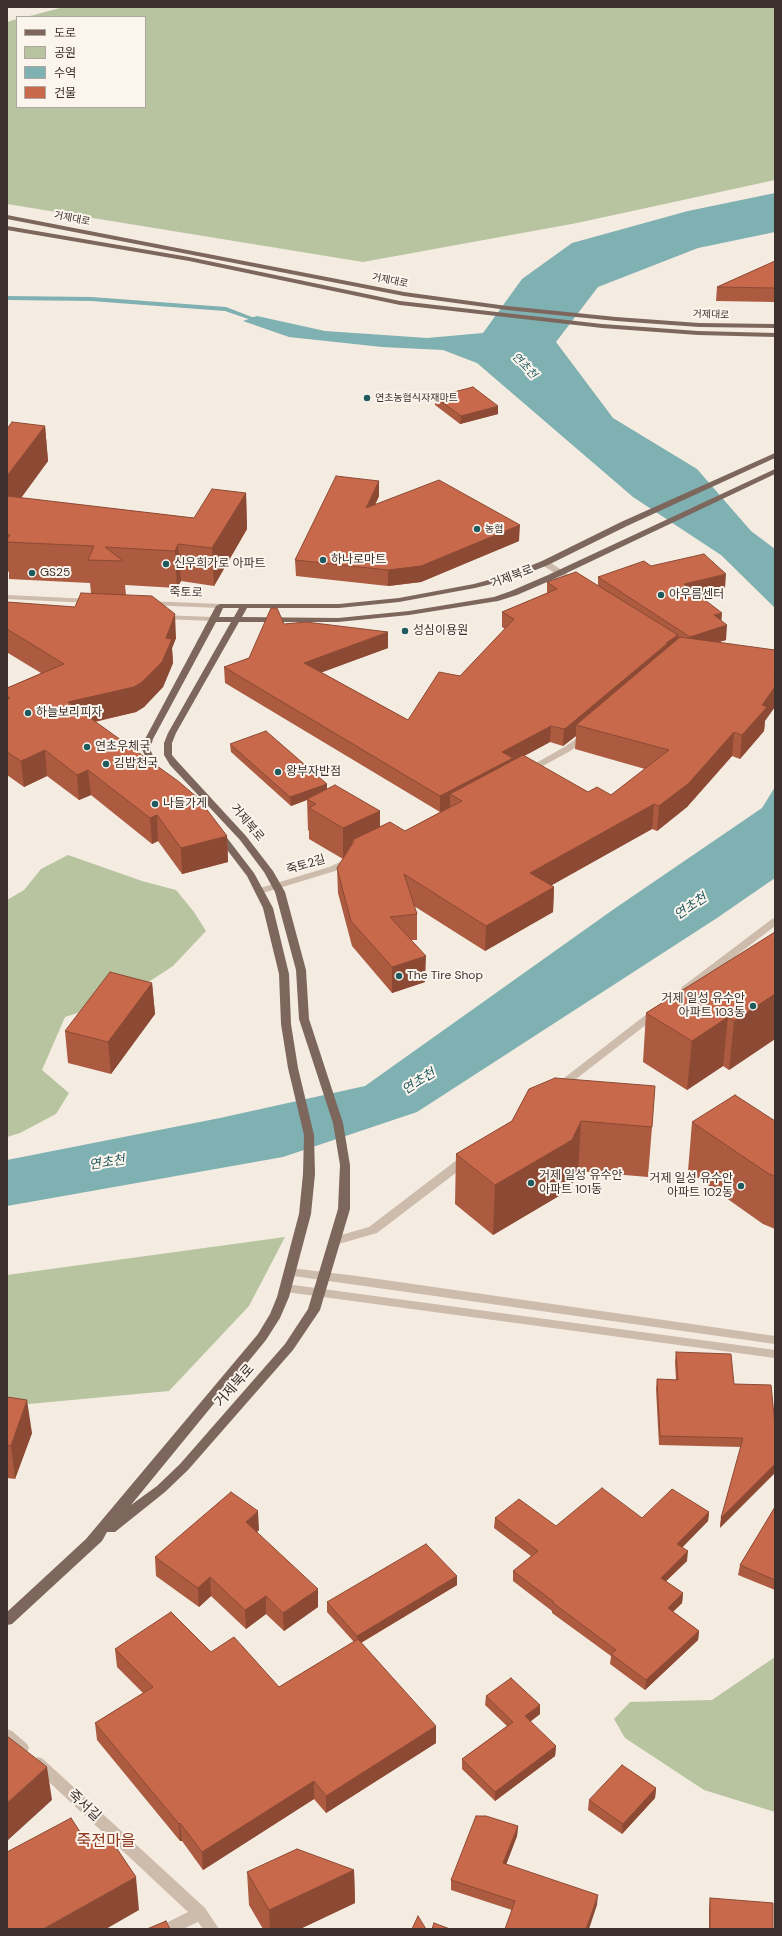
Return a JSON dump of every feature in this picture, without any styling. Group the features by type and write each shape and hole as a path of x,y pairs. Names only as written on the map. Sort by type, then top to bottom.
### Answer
{"main road":[{"name":"거제대로","path":"7,217 404,294 616,319 699,324 775,326"},
{"name":"거제대로","path":"7,228 189,259 400,303 610,327 698,333 775,334"},
{"name":"거제북로","path":"220,606 243,608 339,606 399,600 475,586 514,576 545,563 624,524 775,455"},
{"name":"거제북로","path":"213,619 338,620 409,613 470,604 514,593 775,471"},
{"path":"165,779 154,768 146,749 149,739 220,606"},
{"name":"거제북로","path":"7,1620 91,1542 161,1489 195,1456 289,1347 314,1310 344,1209 345,1165 338,1123 304,1019 301,970 280,892 268,871 243,838 173,763 168,755 168,744 172,733 243,608"},
{"path":"210,824 226,841 251,875 260,891"},
{"name":"거제북로","path":"91,1542 127,1501 160,1459 262,1337 276,1315 286,1288 305,1214 309,1174 309,1135 286,1024 284,974 268,908 260,891"}],"street":[{"path":"545,563 586,589"},
{"path":"7,597 102,601"},
{"name":"죽토로","path":"141,603 220,606"},
{"name":"죽토로","path":"158,617 213,619"},
{"path":"522,774 569,748 592,729"},
{"name":"죽토2길","path":"260,891 332,869 361,856"},
{"path":"674,998 775,921"},
{"path":"549,1095 662,1008"},
{"path":"335,1241 373,1230 473,1153"},
{"path":"290,1272 775,1340"},
{"path":"286,1288 775,1354"},
{"name":"죽서길","path":"7,1735 200,1913 212,1929"},
{"path":"169,1929 200,1913"}],"green space":[{"path":"64,7 775,7 775,180 577,223 363,262 7,204 7,22 16,19 16,108 146,108 146,16 30,16"},
{"path":"68,855 142,881 176,890 194,912 206,931 173,966 124,998 65,1017 42,1070 69,1093 56,1114 20,1133 7,1137 7,900 24,890 41,869"},
{"path":"285,1237 249,1306 169,1391 7,1406 7,1275"},
{"path":"775,1657 775,1812 704,1790 625,1738 614,1719 630,1702 712,1700"}],"water":[{"name":"연초천","path":"775,193 775,232 698,248 598,287 556,342 613,418 697,469 751,531 775,549 775,608 721,555 633,497 477,363 443,350 382,347 289,337 243,321 257,316 325,331 427,338 483,333 522,279 572,243 688,211"},
{"name":"연초천","path":"775,787 775,878 717,918 417,1112 283,1157 7,1206 7,1160 220,1118 365,1086 614,909 762,808"}],"building":[{"path":"775,261 775,288 717,287"},
{"path":"473,387 498,406 461,416 435,397"},
{"path":"12,422 45,426 7,476 7,429"},
{"path":"336,476 379,481 366,508 439,480 520,525 421,566 388,570 295,560"},
{"path":"212,489 246,493 212,548 178,544 175,551 105,547 123,561 88,560 94,546 7,542 10,535 7,535 7,496 194,518"},
{"path":"704,554 726,574 684,584 722,613 714,615 727,625 690,637 598,577 644,561 651,566"},
{"path":"576,572 678,635 666,643 668,643 566,728 564,729 551,726 502,752 513,758 440,796 224,667 249,658 271,608 277,608 284,624 306,622 388,632 304,663 408,720 439,672 460,676 514,619 502,612 557,589 547,582"},
{"path":"81,593 152,596 175,614 166,638 172,639 162,662 142,682 134,687 68,702 178,781 198,798 227,836 181,848 157,815 150,818 88,770 77,775 45,750 21,761 7,752 7,699 10,698 7,696 7,688 64,664 7,629 7,602 75,607"},
{"path":"680,637 775,650 775,687 762,705 767,707 742,735 734,732 689,783 659,806 654,804 530,873 554,887 486,926 404,874 417,914 390,917 426,956 392,967 351,921 337,868 354,841 352,840 390,822 405,831 462,801 450,794 523,755 588,792 597,787 611,795 669,750 576,725"},
{"path":"266,731 327,784 290,797 230,744"},
{"path":"335,785 380,811 343,828 309,808 316,804 307,799"},
{"path":"775,932 775,994 734,1021 728,1017 692,1041 646,1013"},
{"path":"110,972 152,983 108,1042 65,1031"},
{"path":"555,1078 655,1086 652,1127 581,1121 572,1140 495,1185 456,1154 512,1121 529,1089"},
{"path":"735,1095 775,1121 775,1176 769,1174 692,1122"},
{"path":"676,1352 731,1354 734,1384 771,1385 775,1425 775,1464 721,1518 743,1438 660,1436 657,1379 678,1380"},
{"path":"7,1397 27,1400 11,1446 7,1445"},
{"path":"602,1488 642,1518 672,1489 709,1512 677,1544 688,1551 661,1578 683,1593 668,1608 699,1631 646,1680 611,1654 616,1650 513,1571 538,1551 495,1518 519,1499 556,1526"},
{"path":"231,1492 258,1511 246,1522 318,1589 283,1613 266,1596 245,1610 210,1577 198,1588 155,1557"},
{"path":"775,1507 775,1580 740,1565"},
{"path":"426,1544 457,1576 357,1636 327,1602"},
{"path":"171,1612 211,1652 234,1637 279,1687 358,1639 436,1726 326,1796 314,1781 202,1852 180,1823 179,1824 95,1723 153,1687 115,1649"},
{"path":"511,1678 540,1705 525,1716 556,1746 495,1792 462,1759 513,1722 486,1696"},
{"path":"7,1736 47,1767 7,1803"},
{"path":"622,1765 656,1788 623,1824 589,1800"},
{"path":"476,1816 486,1816 518,1826 503,1863 598,1895 586,1929 505,1929 515,1901 451,1880"},
{"path":"71,1818 88,1844 107,1834 136,1877 43,1929 7,1929 7,1852"},
{"path":"297,1849 354,1870 269,1910 247,1872"},
{"path":"710,1898 773,1903 773,1929 710,1929"},
{"path":"418,1916 426,1929 412,1929"},
{"path":"166,1921 170,1929 147,1929"},
{"path":"434,1923 450,1929 432,1929"}],"waterway":[{"path":"7,298 91,299 226,309 262,322"}],"place":[{"name":"연초농협식자재마트","path":"367,398"},
{"name":"농협","path":"477,529"},
{"name":"하나로마트","path":"323,560"},
{"name":"신우희가로 아파트","path":"166,564"},
{"name":"GS25","path":"32,573"},
{"name":"아우름센터","path":"661,595"},
{"name":"성심이용원","path":"405,631"},
{"name":"하늘보리피자","path":"28,713"},
{"name":"연초우체국","path":"87,747"},
{"name":"김밥천국","path":"106,764"},
{"name":"왕부자반점","path":"278,772"},
{"name":"나들가게","path":"155,804"},
{"name":"The Tire Shop","path":"399,976"},
{"name":"거제 일성 유수안 아파트 103동","path":"753,1006"},
{"name":"거제 일성 유수안 아파트 101동","path":"531,1183"},
{"name":"거제 일성 유수안 아파트 102동","path":"741,1186"}],"district":[{"name":"죽전마을","path":"106,1842"}]}
